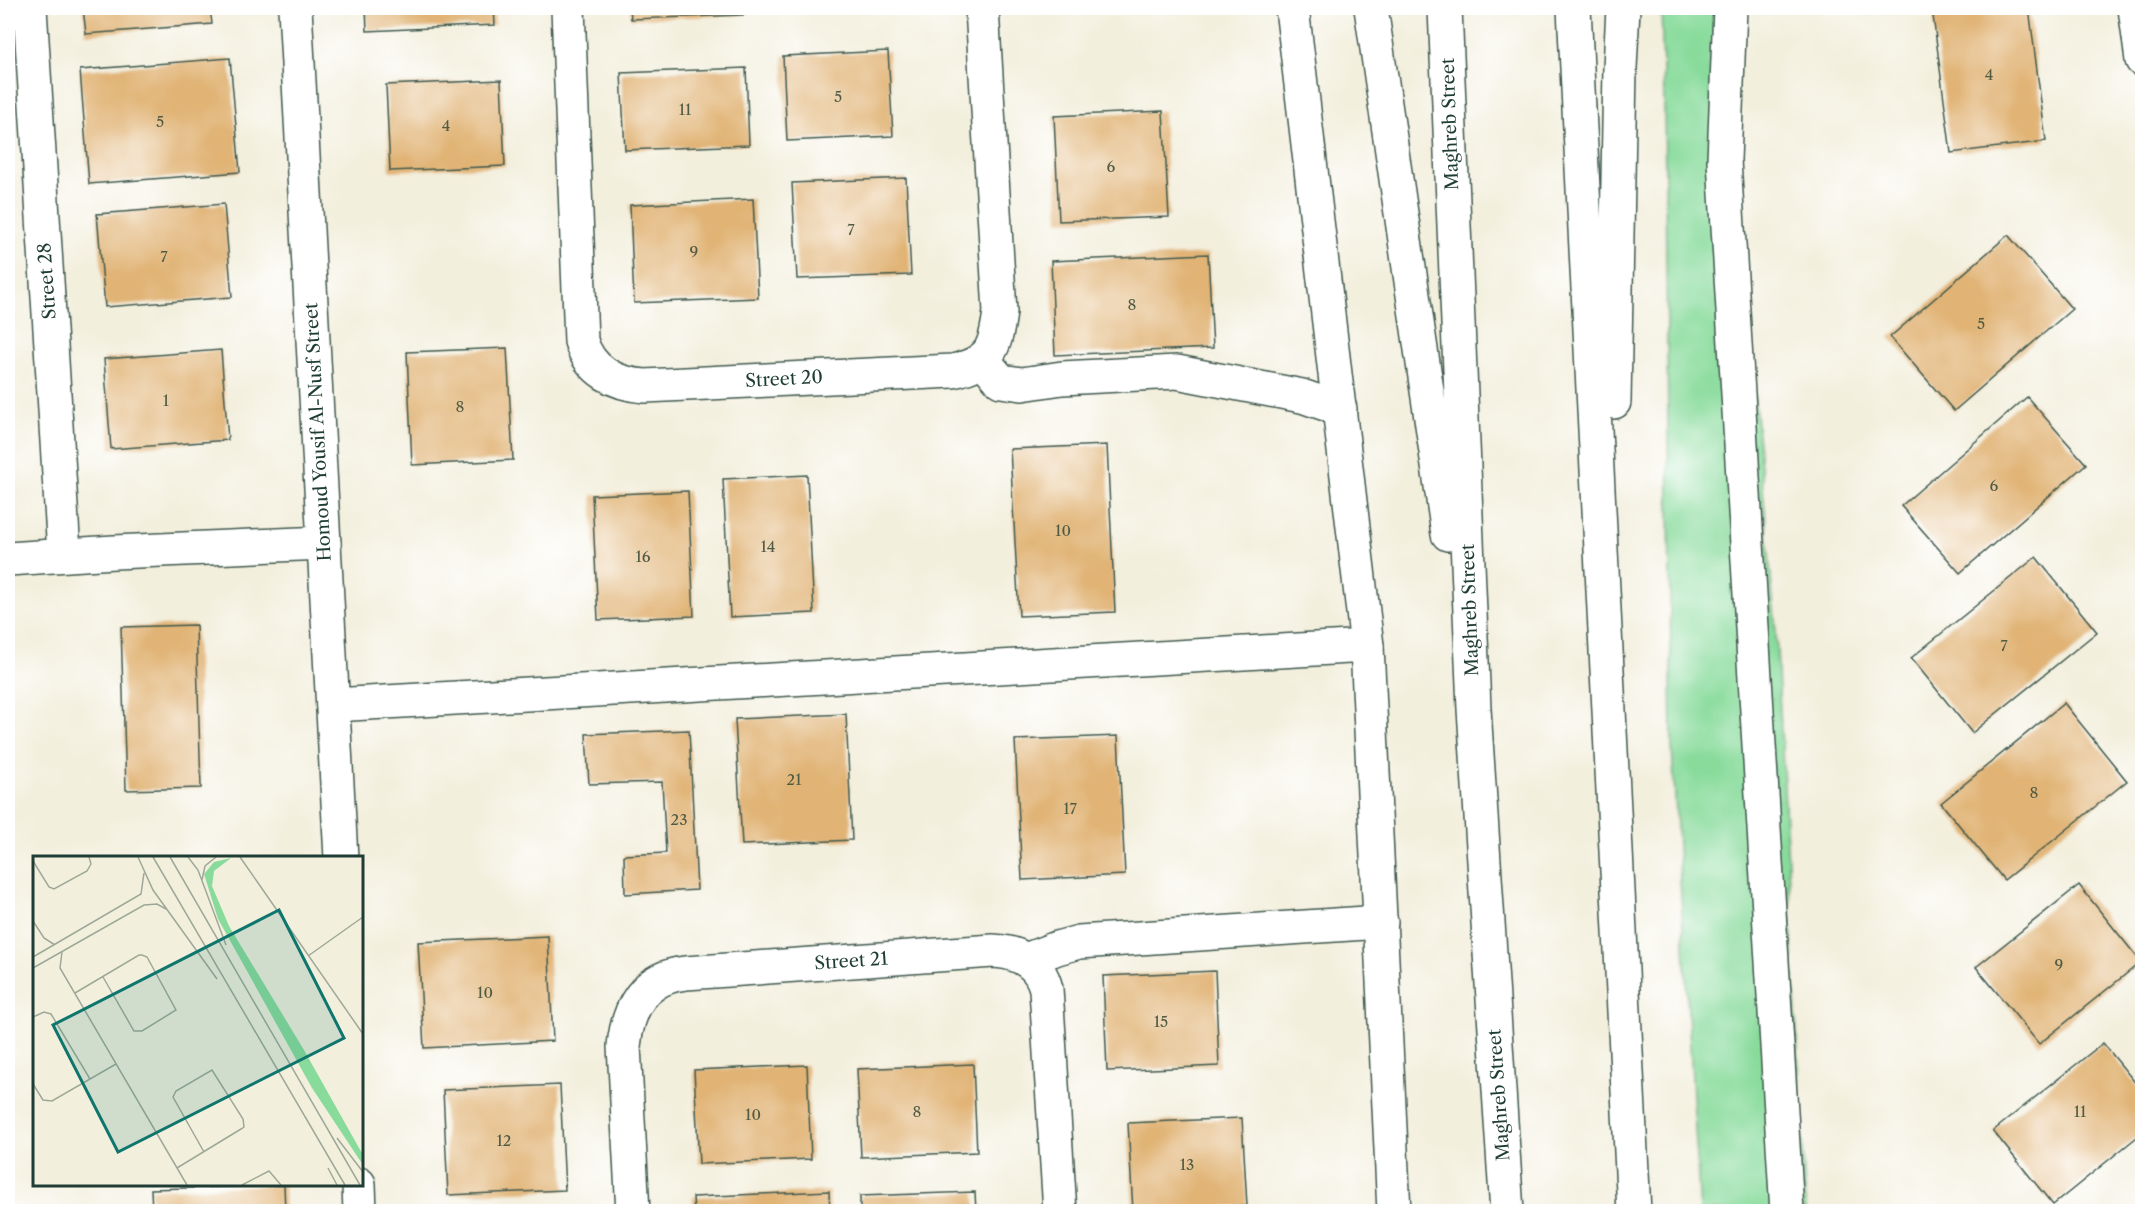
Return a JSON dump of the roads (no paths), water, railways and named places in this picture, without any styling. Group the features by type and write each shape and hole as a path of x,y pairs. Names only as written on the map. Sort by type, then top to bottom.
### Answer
{"main road":[{"name":"Street 28","path":"30,8 64,554"},
{"name":"Homoud Yousif Al-Nusf Street","path":"295,8 341,856"},
{"name":"Street 20","path":"568,8 581,341 587,357 598,369 623,383 645,386 952,370 971,367 983,360"},
{"path":"982,8 1000,312 995,340 983,360 1001,381 1022,384 1062,378 1177,372 1302,396 1340,409"},
{"path":"1292,8 1367,646 1394,1212"},
{"path":"1371,8 1474,709"},
{"name":"Maghreb Street","path":"1445,8 1474,709 1507,1212"},
{"path":"1574,8 1634,1212"},
{"path":"1609,709 1619,80 1623,8"},
{"path":"1730,8 1724,160 1787,1212"},
{"path":"2135,8 2142,60"},
{"path":"8,559 64,554 324,543"},
{"path":"333,705 1367,646"},
{"path":"1026,960 1079,942 1381,922"},
{"name":"Street 21","path":"633,1212 624,1046 626,1024 631,1010 649,987 674,974 993,951 1010,952 1026,960"},
{"path":"1026,960 1040,971 1046,988 1060,1212"},
{"path":"359,1186 360,1212"}]}
